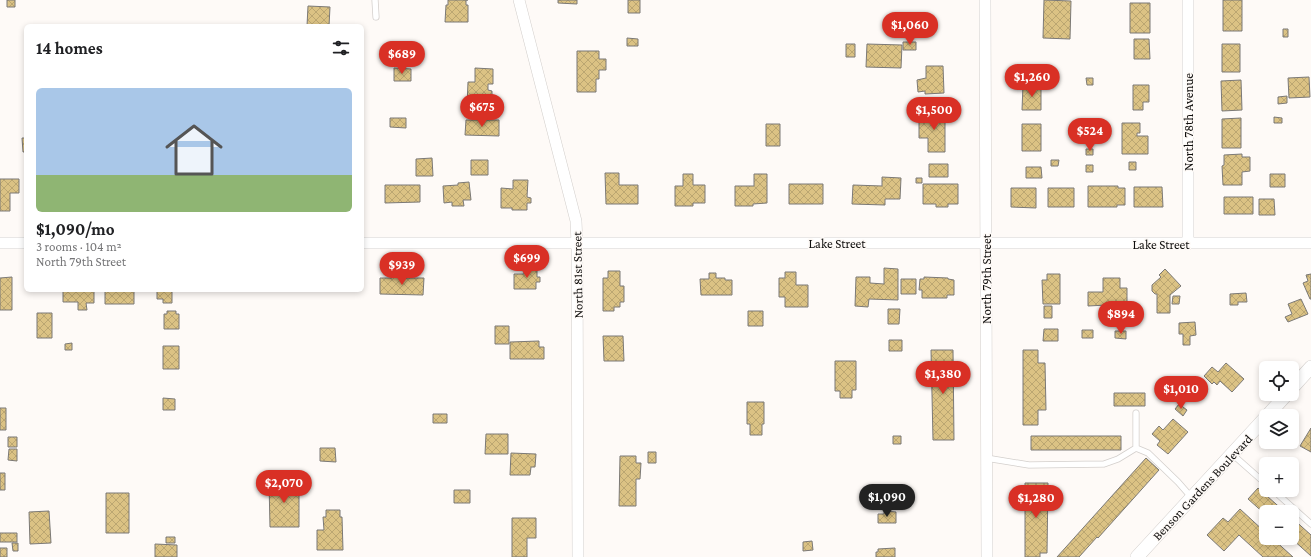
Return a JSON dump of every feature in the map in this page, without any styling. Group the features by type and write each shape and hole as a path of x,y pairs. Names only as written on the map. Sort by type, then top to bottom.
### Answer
{"street":[{"name":"North 81st Street","path":"519,0 576,221 578,557"},
{"name":"North 79th Street","path":"985,0 986,557"},
{"name":"North 78th Avenue","path":"1188,0 1188,244"},
{"path":"0,243 24,243"},
{"name":"Lake Street","path":"364,243 1311,243"},
{"path":"1299,380 1311,367"},
{"name":"Benson Gardens Boulevard","path":"1273,409 1280,401"},
{"name":"Benson Gardens Boulevard","path":"1137,557 1259,424"}],"lane":[{"path":"375,0 376,17"},
{"path":"1136,413 1136,448"},
{"path":"986,458 1029,465 1104,464 1118,459 1136,448"},
{"path":"1136,448 1148,453 1192,498"},
{"path":"1232,454 1259,478"},
{"path":"1280,497 1311,524"}],"building":[{"path":"7,0 15,0 15,7 7,7"},
{"path":"448,0 466,0 466,5 468,5 468,22 445,22 446,5 448,5"},
{"path":"558,0 577,0 577,4 558,3"},
{"path":"628,0 640,0 640,13 628,13"},
{"path":"1044,0 1071,1 1070,39 1043,38"},
{"path":"1223,0 1242,0 1242,31 1223,31"},
{"path":"1130,3 1150,3 1150,33 1130,33"},
{"path":"308,6 330,7 329,24 307,24"},
{"path":"1283,29 1288,29 1288,37 1283,37"},
{"path":"627,38 638,39 638,46 627,46"},
{"path":"1134,39 1149,39 1150,59 1134,59"},
{"path":"390,42 408,42 407,57 389,56"},
{"path":"903,42 916,42 916,50 903,50"},
{"path":"846,44 855,44 855,57 846,57"},
{"path":"867,44 902,45 901,68 866,67"},
{"path":"1222,44 1240,44 1240,72 1222,72"},
{"path":"577,51 599,51 599,59 606,59 606,70 599,70 599,79 596,79 596,92 577,92"},
{"path":"926,66 943,66 944,93 925,94 925,91 918,92 917,80 926,78"},
{"path":"394,68 411,69 411,81 394,81"},
{"path":"475,68 493,69 493,84 488,84 488,90 492,91 492,101 488,101 488,106 467,106 468,82 475,82"},
{"path":"1309,77 1310,97 1289,98 1288,78"},
{"path":"1086,78 1093,78 1093,85 1087,85"},
{"path":"1241,80 1242,110 1222,111 1221,81"},
{"path":"1023,85 1041,85 1041,110 1022,110"},
{"path":"1133,85 1149,85 1149,102 1143,102 1143,110 1133,110"},
{"path":"1287,96 1287,103 1278,104 1278,97"},
{"path":"909,107 915,107 915,113 909,113"},
{"path":"927,112 945,112 945,152 928,152 928,138 919,138 919,120 928,120"},
{"path":"1274,117 1282,118 1282,123 1274,123"},
{"path":"390,118 406,118 406,128 390,127"},
{"path":"1241,118 1241,148 1222,148 1222,119"},
{"path":"466,120 499,120 499,136 465,135"},
{"path":"1122,123 1140,123 1140,133 1137,133 1137,136 1148,136 1148,154 1122,154"},
{"path":"766,124 780,124 780,146 766,146"},
{"path":"1022,124 1041,124 1041,151 1022,151"},
{"path":"22,138 24,138 24,152"},
{"path":"1086,149 1093,149 1093,155 1086,155"},
{"path":"1242,154 1242,157 1250,157 1250,171 1242,172 1242,185 1223,185 1222,166 1224,165 1224,155"},
{"path":"432,158 433,176 416,176 416,159"},
{"path":"471,160 488,160 488,175 471,175"},
{"path":"1051,160 1059,160 1058,166 1051,166"},
{"path":"1129,162 1136,162 1136,170 1129,170"},
{"path":"929,164 948,164 948,177 929,177"},
{"path":"1086,165 1093,165 1093,172 1086,172"},
{"path":"1026,167 1041,167 1042,178 1026,178"},
{"path":"605,173 619,173 619,185 638,185 638,204 606,204"},
{"path":"683,174 693,174 693,185 705,185 705,203 693,203 693,206 675,206 675,186 683,186"},
{"path":"754,174 767,174 767,203 753,204 753,206 735,206 735,186 754,186"},
{"path":"1270,174 1285,174 1285,187 1270,187"},
{"path":"882,177 901,178 900,199 885,199 885,205 852,204 853,185 882,186"},
{"path":"916,178 922,178 922,183 916,183"},
{"path":"0,179 19,179 19,193 10,193 10,211 0,211"},
{"path":"513,180 528,180 527,197 531,198 531,203 527,203 527,210 501,208 501,188 513,189"},
{"path":"469,182 471,200 463,200 464,206 452,206 452,202 444,203 443,186 458,185 458,183"},
{"path":"789,184 823,184 823,204 789,204"},
{"path":"923,184 958,184 958,204 948,204 948,207 936,207 936,204 923,204"},
{"path":"385,185 420,185 420,202 385,203"},
{"path":"1088,186 1118,186 1118,188 1125,188 1125,205 1117,205 1117,207 1088,207"},
{"path":"1134,187 1162,187 1163,207 1134,207"},
{"path":"1011,188 1036,188 1036,208 1011,207"},
{"path":"1048,188 1074,188 1074,207 1048,207"},
{"path":"1224,197 1253,197 1253,214 1224,214"},
{"path":"1259,199 1274,199 1275,215 1259,215"},
{"path":"524,267 537,267 537,277 540,277 540,282 536,282 536,289 514,289 514,274 524,274"},
{"path":"884,268 898,269 898,300 869,299 868,307 855,306 856,277 870,277 870,283 884,284"},
{"path":"1165,269 1181,286 1170,295 1170,313 1157,313 1157,294 1152,291 1152,285 1161,277 1159,275"},
{"path":"608,271 620,271 620,286 624,286 624,302 620,302 620,307 614,307 614,311 603,311 603,278 608,278"},
{"path":"785,272 796,272 796,285 808,285 808,307 785,307 785,297 779,297 779,278 785,278"},
{"path":"709,273 716,273 716,278 732,280 732,295 701,295 700,279 709,279"},
{"path":"1047,274 1060,274 1060,304 1043,304 1042,280 1047,280"},
{"path":"1311,274 1310,299 1303,283 1308,281 1306,275"},
{"path":"392,275 398,275 398,278 424,278 423,295 380,294 380,278 392,278"},
{"path":"12,277 12,310 0,310 0,278"},
{"path":"924,277 948,278 954,280 954,295 947,295 947,298 922,298 922,290 919,290 920,279 924,279"},
{"path":"1103,278 1120,278 1120,288 1127,288 1127,304 1088,306 1088,292 1103,292"},
{"path":"901,279 916,279 916,294 901,294"},
{"path":"63,292 94,292 94,303 86,303 87,310 78,310 78,302 63,302"},
{"path":"105,292 134,292 134,304 105,304"},
{"path":"157,292 172,292 172,303 163,303 163,299 157,299"},
{"path":"1246,293 1247,302 1238,302 1238,305 1230,305 1230,294"},
{"path":"1173,296 1180,296 1179,304 1172,304"},
{"path":"1301,299 1308,314 1288,322 1285,317 1292,314 1288,304"},
{"path":"1044,306 1052,306 1052,318 1044,318"},
{"path":"888,309 900,309 899,324 888,324"},
{"path":"167,311 176,311 176,314 179,314 179,329 164,329 164,314 167,314"},
{"path":"748,311 763,311 763,326 748,326"},
{"path":"37,313 52,313 52,338 37,338"},
{"path":"1195,322 1196,335 1190,336 1190,345 1183,345 1183,334 1179,334 1179,323"},
{"path":"495,326 509,326 509,344 495,344"},
{"path":"1044,329 1058,329 1058,341 1043,341"},
{"path":"1082,330 1093,330 1093,338 1082,338"},
{"path":"1115,331 1126,331 1126,339 1115,338"},
{"path":"603,336 623,336 624,361 604,361"},
{"path":"889,340 902,340 902,351 889,351"},
{"path":"539,341 539,347 544,347 544,359 510,359 510,342"},
{"path":"72,343 72,350 65,350 65,344"},
{"path":"163,346 179,346 179,369 163,369"},
{"path":"931,350 953,350 954,440 933,440"},
{"path":"1023,350 1038,350 1038,363 1045,363 1046,410 1038,410 1038,425 1023,425"},
{"path":"835,361 856,361 856,390 852,390 852,398 840,398 840,391 835,391"},
{"path":"1226,363 1244,379 1232,392 1220,381 1217,385 1214,382 1212,384 1204,376 1212,367 1218,372"},
{"path":"1114,393 1145,393 1145,406 1114,406"},
{"path":"163,398 175,399 175,410 163,410"},
{"path":"747,402 764,402 764,424 762,424 762,435 750,435 750,424 747,424"},
{"path":"1179,404 1187,410 1183,416 1175,409"},
{"path":"0,408 6,408 6,430 0,430"},
{"path":"433,414 447,414 447,423 433,423"},
{"path":"1173,419 1188,432 1168,454 1157,445 1160,441 1152,434 1159,426 1163,430"},
{"path":"1311,428 1311,452 1300,446"},
{"path":"486,434 508,434 508,454 485,454"},
{"path":"893,436 901,436 901,444 893,444"},
{"path":"1031,436 1121,436 1121,450 1031,450"},
{"path":"8,437 17,437 17,447 8,447"},
{"path":"320,448 335,448 336,462 320,461"},
{"path":"9,449 17,449 17,461 8,460"},
{"path":"648,452 656,452 656,463 648,463"},
{"path":"511,453 536,454 535,467 531,467 530,475 510,475"},
{"path":"620,456 636,456 636,463 641,463 640,479 636,479 636,506 619,506"},
{"path":"1146,458 1159,470 1098,538 1097,537 1079,557 1057,557"},
{"path":"0,473 5,473 5,490 0,490"},
{"path":"269,482 299,482 299,527 270,527"},
{"path":"1025,483 1048,483 1047,553 1040,553 1040,557 1025,557"},
{"path":"1258,488 1259,497 1268,497 1277,505 1259,505 1259,509 1248,499"},
{"path":"454,490 470,490 470,503 454,503"},
{"path":"106,493 129,493 129,533 106,533"},
{"path":"1240,509 1259,527 1259,545 1280,545 1293,557 1263,557 1239,535 1224,551 1207,535 1223,518 1228,522"},
{"path":"326,510 340,510 340,517 342,517 343,550 317,550 317,530 324,530 323,517 326,517"},
{"path":"49,511 51,543 30,544 29,512"},
{"path":"884,511 896,512 896,523 878,523 878,514 884,514"},
{"path":"512,518 536,518 536,538 527,538 527,557 512,557"},
{"path":"1299,524 1311,535 1311,556 1299,545"},
{"path":"0,533 17,533 17,542 0,542"},
{"path":"166,537 175,537 175,543 166,543"},
{"path":"812,541 813,550 803,551 803,542"},
{"path":"12,543 18,543 18,551 13,551"},
{"path":"155,544 177,545 177,557 155,557"},
{"path":"0,548 7,548 7,557 0,557"},
{"path":"895,548 895,557 876,557 876,552 878,552 878,549"}]}
